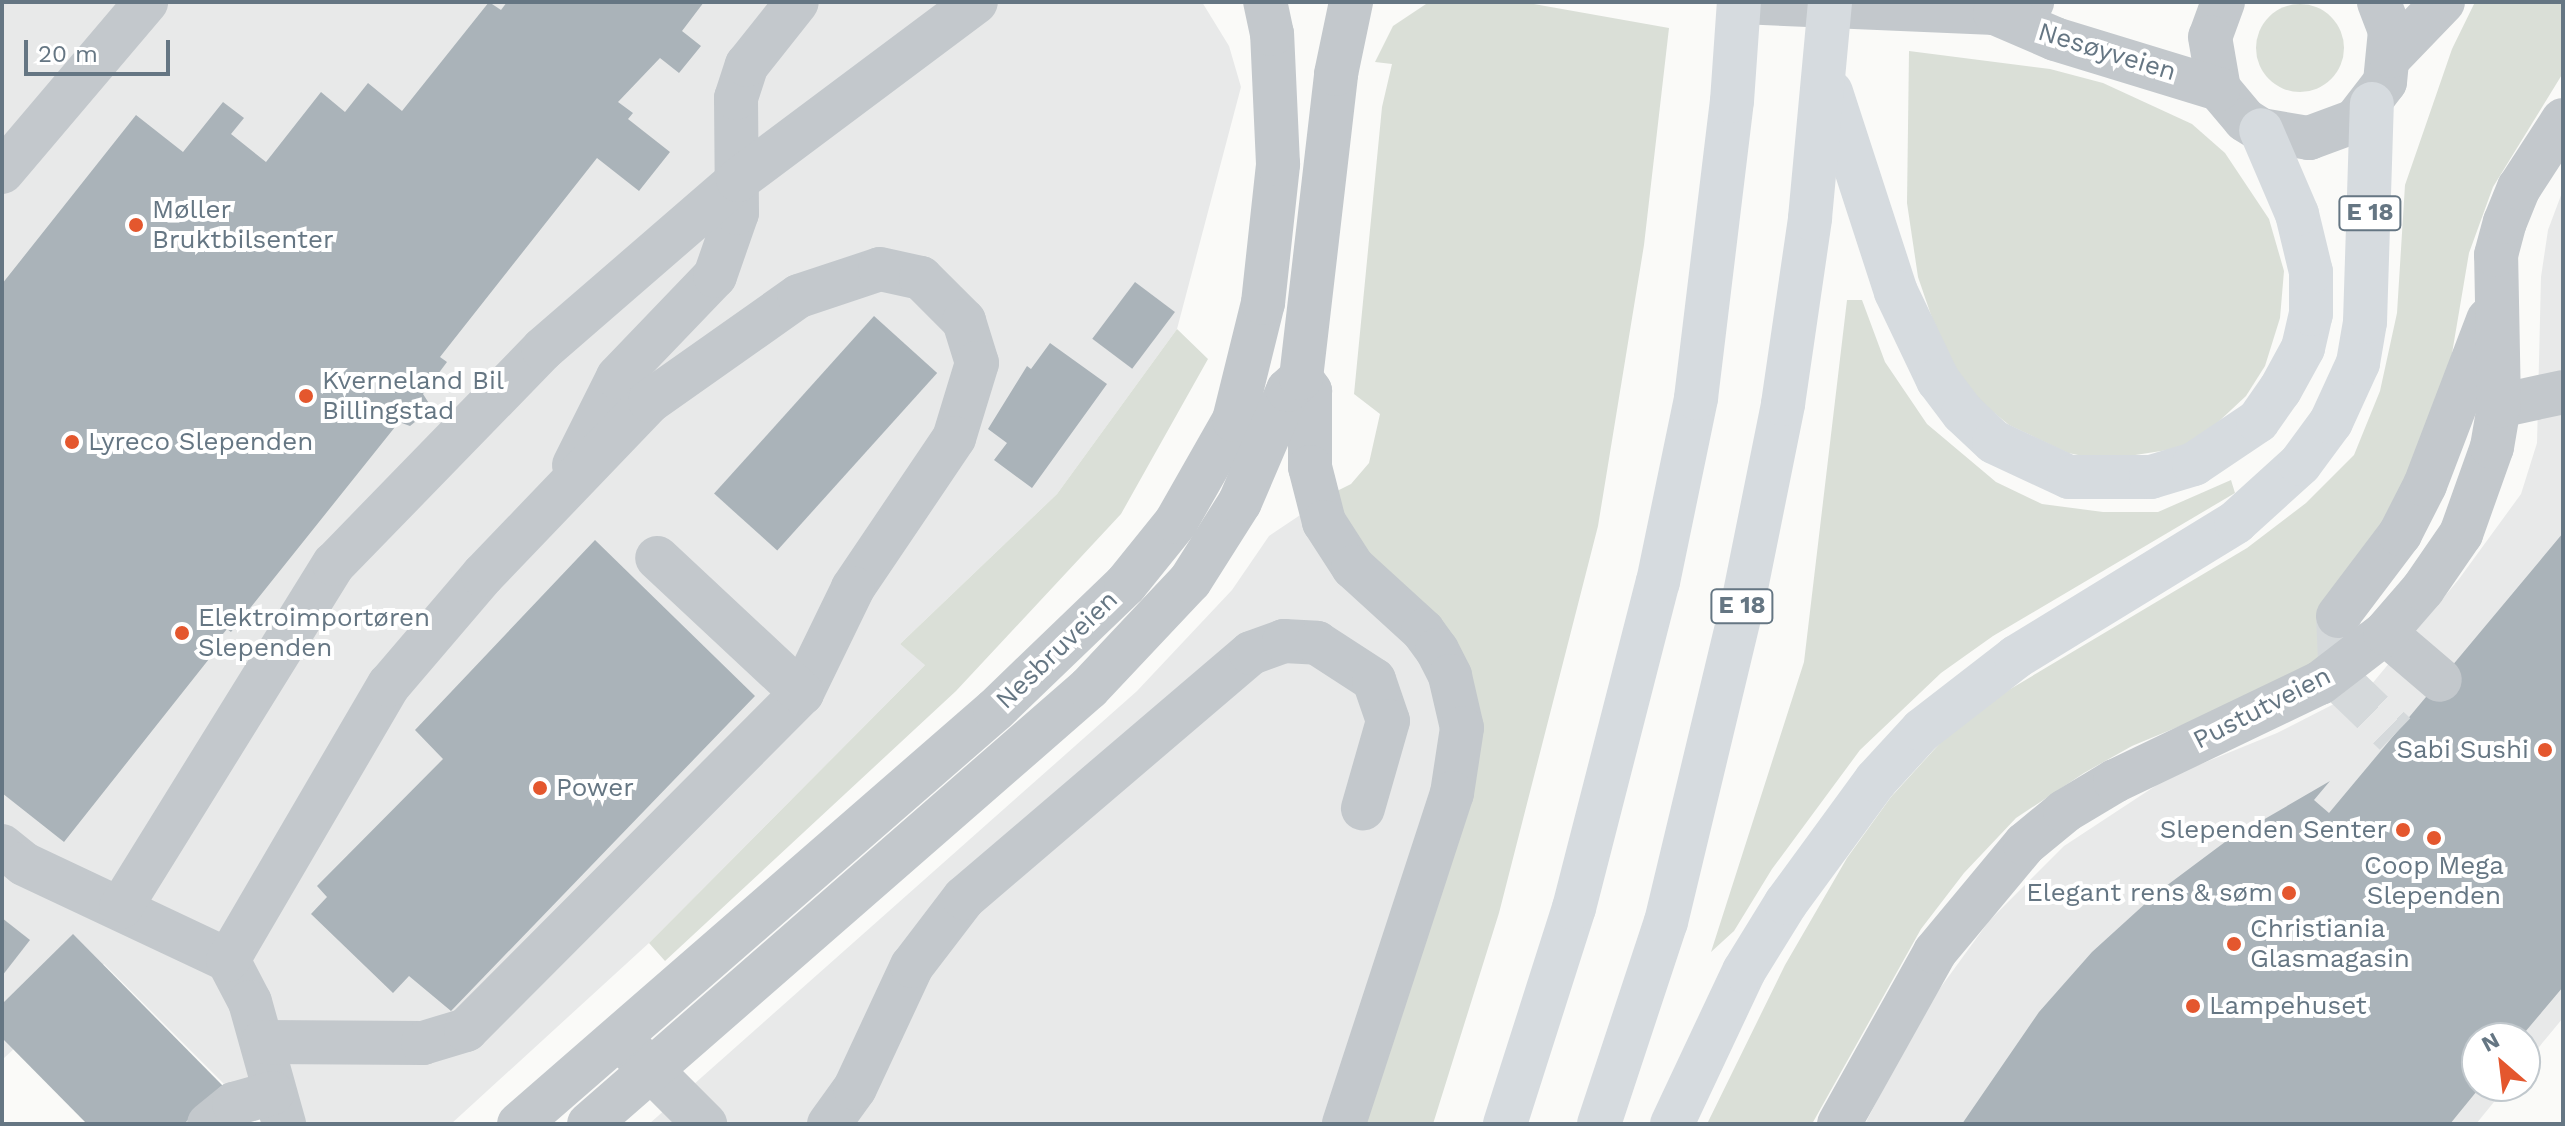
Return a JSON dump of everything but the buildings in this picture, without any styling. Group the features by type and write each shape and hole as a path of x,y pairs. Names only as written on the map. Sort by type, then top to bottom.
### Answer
{"highway":[{"path":"1505,1124 1574,908 1664,551 1696,398 1729,131 1740,2"},
{"name":"E 18","path":"1599,1124 1666,922 1744,598 1783,404 1826,75 1830,2"},
{"name":"E 18","path":"1826,75 1896,292 1938,380 1994,442 2069,477 2151,477 2194,464 2258,421 2280,390 2303,348 2311,314 2311,272 2297,214 2261,130"},
{"name":"E 18","path":"1672,1124 1744,971 1786,903 1903,750 1965,694 2016,657 2236,522 2300,464 2331,422 2358,363 2365,322 2372,104"}],"street":[{"path":"2,172 146,2"},
{"path":"564,489 618,377 715,276 737,213 736,98 747,65 797,2"},
{"path":"121,907 334,564 543,349 738,180 976,2"},
{"name":"Nesbruveien","path":"519,1124 1048,660 1152,555 1197,491 1234,420 1255,349 1270,260 1277,105 1265,2"},
{"name":"Nesbruveien","path":"589,1124 1141,639 1222,534 1288,390 1301,378 1336,74 1351,2"},
{"name":"Nesøyveien","path":"1740,2 2013,7 2055,39 2155,66 2219,89"},
{"path":"2223,2 2210,37 2219,89 2245,120 2261,130 2285,137 2321,136 2355,121 2372,104 2391,56 2443,2"},
{"path":"2379,2 2390,31 2391,56"},
{"name":"Pustutveien","path":"1839,1124 1935,952 2025,844 2065,811 2115,781 2320,683 2361,614 2461,534 2481,487 2499,406 2496,255 2519,188 2563,120"},
{"path":"228,960 389,685 564,489 650,401 799,296 880,269 921,278 964,321 977,363 954,438 853,588 802,693 466,1030 423,1043 263,1042"},
{"path":"2440,680 2361,614 2425,485 2495,303"},
{"path":"1301,378 1310,391 1310,467 1324,522 1353,567 1423,631 1437,650 1450,676 1462,728 1452,793 1344,1124"},
{"path":"2499,406 2563,392"},
{"path":"657,558 802,693"},
{"path":"829,1124 855,1088 912,966 964,898 1251,653 1284,641 1317,643 1374,680 1388,721 1363,808"},
{"path":"2,846 24,864 228,960 263,1042 278,1108 234,1104 209,1124"},
{"path":"618,1037 705,1124"}],"shaded area":[{"path":"2,2 1202,2 1229,46 1241,87 1177,329 1057,494 900,644 926,664 649,943 451,1124 286,1124 224,1084 104,964 2,1060"},
{"path":"1429,2 1523,2 1669,28 1644,245 1598,526 1499,913 1433,1124 1359,1124 1478,752 1333,493 1351,484 1369,463 1380,414 1354,394 1382,107 1392,64 1375,62 1393,26"},
{"path":"2475,2 2563,2 2563,73 2493,187 2469,253 2446,389 2352,632 2326,655 2252,696 2132,746 2016,818 1964,873 1921,929 1812,1124 1707,1124 1785,965 1847,858 1891,797 1942,741 2002,694 2247,548 2306,503 2354,455 2380,391 2397,313 2405,185 2452,49"},
{"path":"2300,4 2317,7 2331,17 2341,31 2344,48 2341,65 2331,79 2317,89 2300,92 2283,89 2269,79 2259,65 2256,48 2259,31 2269,17 2283,7"},
{"path":"1909,51 2050,69 2103,83 2192,124 2225,153 2269,219 2284,271 2280,318 2265,366 2246,396 2200,439 2174,449 2103,460 2068,453 2009,425 1975,397 1945,356 1918,277 1907,203"},
{"name":"Slependen Senter","path":"2563,190 2563,1018 2541,1045 2541,1022 2461,1022 2461,1102 2494,1102 2476,1124 1865,1124 1922,1013 1989,921 2064,846 2169,777 2277,733 2371,685 2459,579 2521,494 2537,443 2541,277 2548,230"},
{"path":"1847,300 1862,300 1885,362 1927,424 1996,482 2042,504 2103,512 2158,512 2231,480 2235,493 1993,636 1941,673 1860,750 1772,869 1734,931 1711,952 1804,662"},
{"path":"1177,329 1208,359 1121,514 956,691 665,961 649,943 925,665 900,644 1057,494"},
{"path":"1333,493 1472,682 1359,1124 649,1124 1137,691 1232,590 1269,536"}],"tunnel":[{"path":"2338,616 2341,682 2395,734"}],"place":[{"name":"Møller Bruktbilsenter","path":"136,225"},
{"name":"Kverneland Bil Billingstad","path":"306,396"},
{"name":"Lyreco Slependen","path":"72,442"},
{"name":"Elektroimportøren Slependen","path":"182,633"},
{"name":"Sabi Sushi","path":"2545,750"},
{"name":"Power","path":"540,788"},
{"name":"Slependen Senter","path":"2403,830"},
{"name":"Coop Mega Slependen","path":"2434,838"},
{"name":"Elegant rens & søm","path":"2289,893"},
{"name":"Christiania Glasmagasin","path":"2234,944"},
{"name":"Lampehuset","path":"2193,1006"}]}
